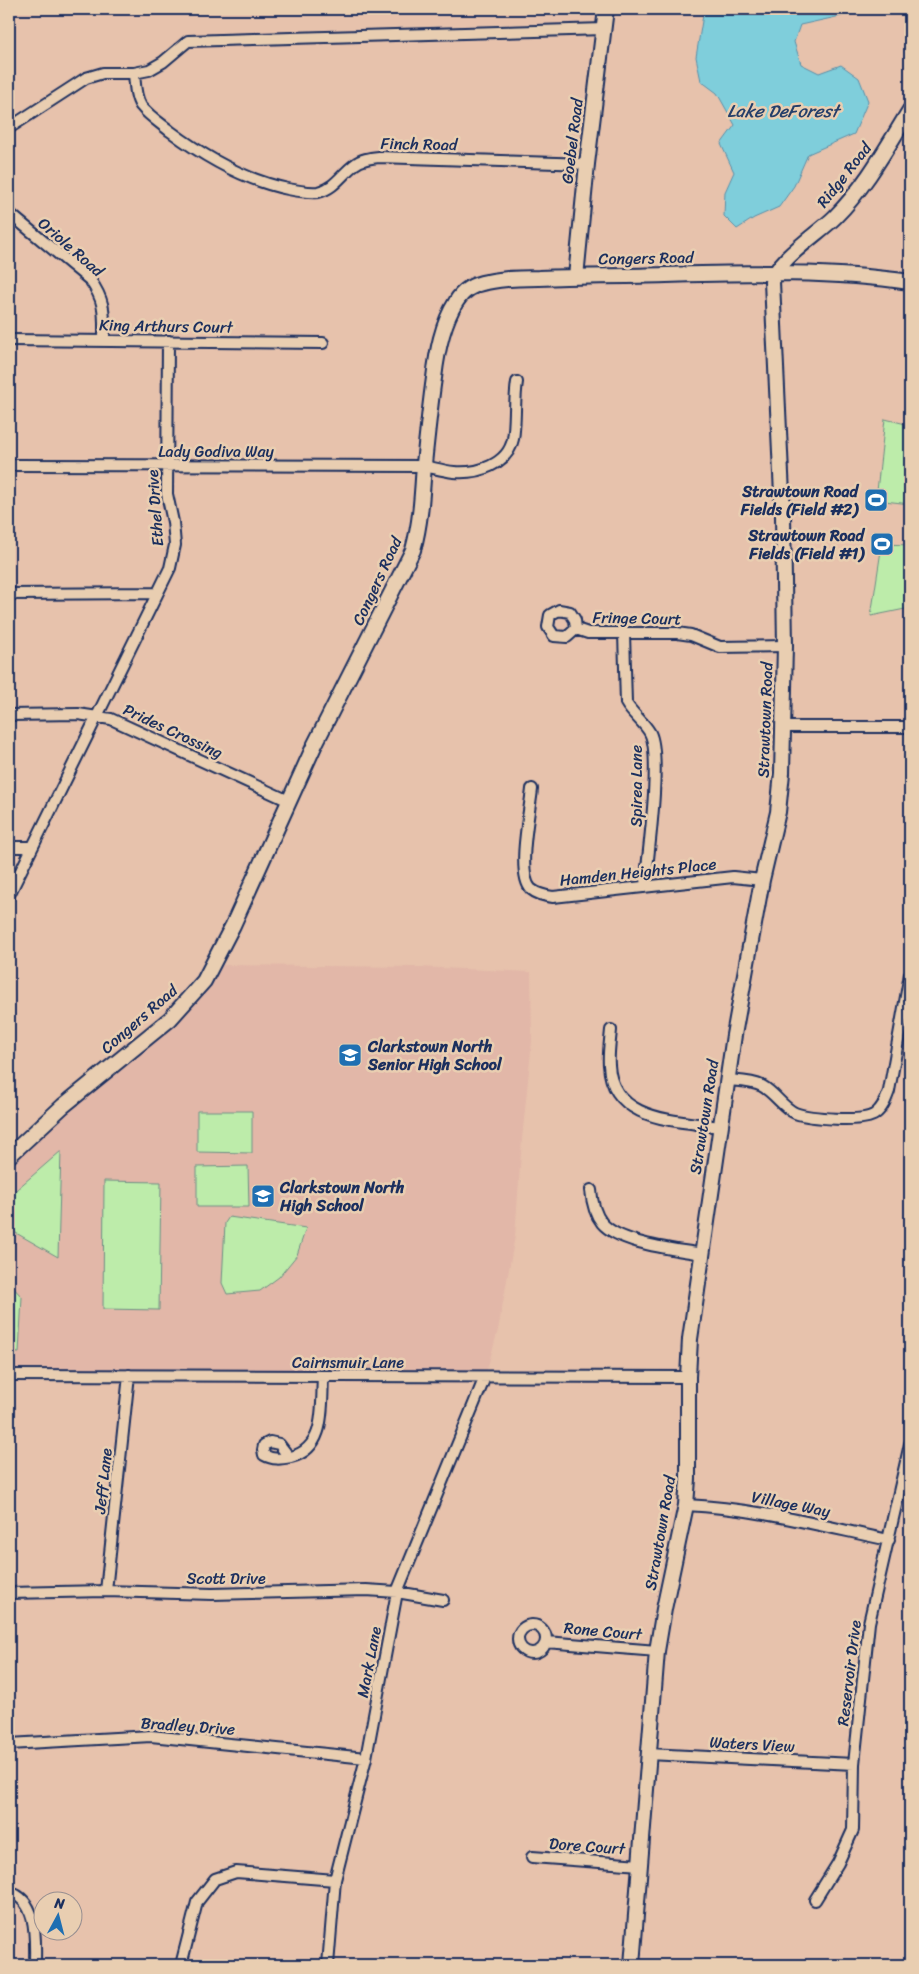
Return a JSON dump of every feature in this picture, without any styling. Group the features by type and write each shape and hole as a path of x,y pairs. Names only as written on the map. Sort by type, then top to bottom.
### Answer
{"street":[{"name":"Goebel Road","path":"576,277 587,164 606,9"},
{"path":"9,128 86,78 103,73 134,73 149,70 163,62 188,41 604,28"},
{"name":"Finch Road","path":"134,73 136,93 140,105 152,117 179,138 213,160 243,175 275,186 306,192 320,191 333,185 354,164 364,159 379,157 587,164"},
{"name":"Ridge Road","path":"774,274 783,262 827,224 851,199 872,172 910,110"},
{"name":"Oriole Road","path":"9,213 90,280 100,294 104,313 104,340"},
{"name":"Congers Road","path":"9,1156 63,1106 158,1030 196,991 223,946 315,744 413,550 420,527 430,406 438,355 449,315 460,297 473,285 500,279 774,274 842,275 910,282"},
{"name":"Strawtown Road","path":"632,1965 657,1651 686,1505 690,1339 720,1127 762,880 778,812 782,773 784,646 782,516 778,390 772,300 774,274"},
{"name":"King Arthurs Court","path":"9,340 323,343"},
{"name":"Ethel Drive","path":"9,895 170,568 175,545 174,522 167,494 166,466 168,341"},
{"name":"Lady Godiva Way","path":"9,465 424,466 454,472 472,472 491,466 510,449 513,438 514,401 517,382"},
{"path":"9,594 157,593"},
{"name":"Fringe Court","path":"576,629 588,633 692,634 720,647 784,646"},
{"name":"Spirea Lane","path":"624,633 626,703 630,711 650,733 653,745 652,816 645,886"},
{"name":"Prides Crossing","path":"9,715 70,714 97,716 125,724 289,801"},
{"path":"784,727 910,728"},
{"name":"Hamden Heights Place","path":"532,789 523,861 524,876 531,888 540,895 553,897 733,877 762,880"},
{"path":"9,847 32,846"},
{"path":"728,1080 760,1085 771,1092 786,1108 797,1113 850,1120 862,1119 875,1114 884,1105 889,1091 910,974"},
{"path":"610,1030 609,1066 612,1084 621,1098 632,1108 644,1114 720,1127"},
{"path":"591,1190 596,1213 603,1224 616,1233 632,1240 701,1254"},
{"name":"Cairnsmuir Lane","path":"9,1375 688,1377"},
{"name":"Jeff Lane","path":"106,1591 129,1375"},
{"name":"Mark Lane","path":"328,1965 334,1880 366,1758 397,1592 485,1376"},
{"path":"289,1457 307,1448 316,1438 320,1427 323,1377"},
{"name":"Reservoir Drive","path":"815,1900 838,1864 853,1830 854,1764 869,1623 910,1444"},
{"name":"Village Way","path":"686,1505 720,1506 753,1511 889,1540"},
{"name":"Scott Drive","path":"9,1593 106,1591 212,1594 366,1590 397,1592 443,1600"},
{"name":"Rone Court","path":"546,1642 657,1651"},
{"name":"Bradley Drive","path":"9,1744 151,1736 366,1758"},
{"name":"Waters View","path":"648,1754 854,1764"},
{"name":"Dore Court","path":"532,1856 640,1865"},
{"path":"181,1965 197,1902 215,1879 236,1872 334,1880"},
{"path":"9,1892 18,1895 30,1912 35,1932 35,1965"}],"shaded area":[{"name":"Clarkstown North High School","path":"214,965 417,967 531,972 532,1041 515,1236 498,1330 485,1377 9,1375 9,1156 123,1057"}],"green space":[{"path":"885,419 910,425 910,504 876,500"},
{"path":"882,544 910,545 910,608 871,616"},
{"path":"197,1111 252,1111 252,1153 197,1152"},
{"path":"61,1151 58,1257 9,1229 9,1196"},
{"path":"248,1166 249,1207 197,1207 197,1167"},
{"path":"104,1181 161,1182 159,1310 103,1309"},
{"path":"229,1217 306,1228 297,1255 279,1277 260,1291 227,1294 222,1283 225,1223"},
{"path":"9,1283 22,1297 19,1353 9,1352"}],"water":[{"name":"Lake DeForest","path":"704,9 862,9 859,12 800,25 794,42 801,64 819,73 841,65 859,78 868,101 854,134 808,154 794,186 779,207 754,218 737,229 724,216 725,192 734,172 721,144 735,125 717,93 701,81 696,57"}],"place":[{"name":"Strawtown Road Fields (Field #2)","path":"876,500"},
{"name":"Strawtown Road Fields (Field #1)","path":"882,544"},
{"name":"Clarkstown North Senior High School","path":"350,1055"},
{"name":"Clarkstown North High School","path":"263,1196"}]}
